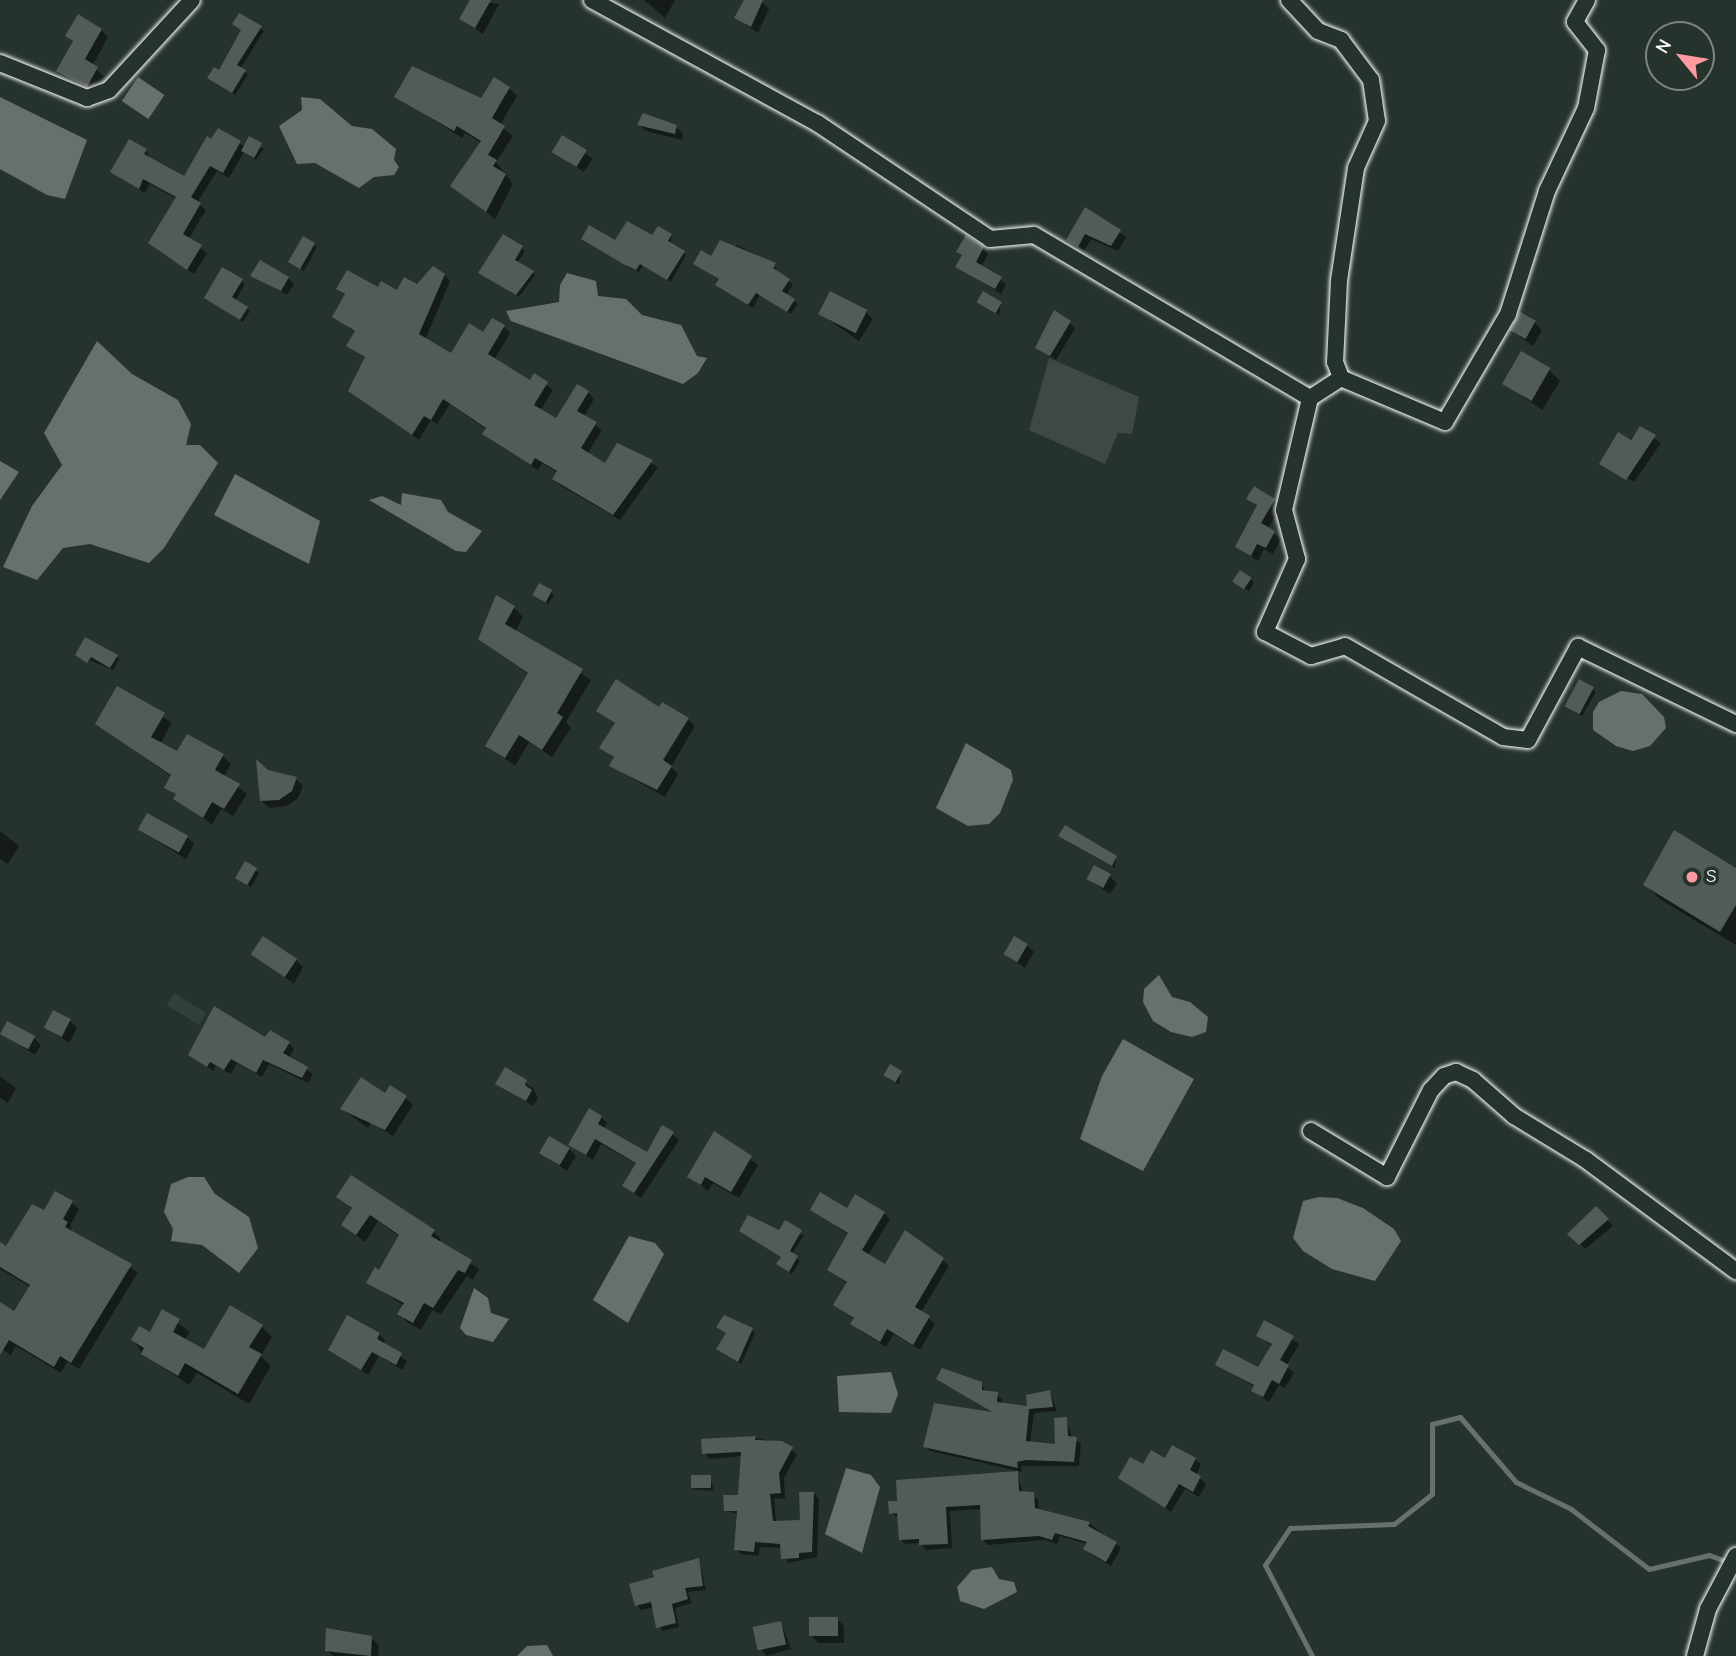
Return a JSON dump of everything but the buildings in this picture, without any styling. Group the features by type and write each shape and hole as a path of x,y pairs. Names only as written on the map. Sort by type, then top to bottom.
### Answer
{"street":[{"path":"0,63 87,98 109,90 192,0"},
{"path":"592,0 817,123 990,239 1034,235 1310,398"},
{"path":"1289,0 1318,31 1341,40 1360,59 1371,80 1377,121 1356,168 1344,243 1335,346 1341,378"},
{"path":"1341,378 1445,422 1507,314 1547,191 1586,108 1597,50 1575,22 1587,0"},
{"path":"1341,378 1310,398 1284,510 1297,559 1265,632 1311,656 1345,646 1503,737 1528,740 1578,648 1736,724"},
{"path":"1311,1131 1387,1177 1431,1090 1444,1076 1456,1072 1473,1080 1514,1116 1586,1160 1736,1271"},
{"path":"1695,1656 1707,1609 1736,1556"}],"shaded area":[{"path":"138,77 165,95 148,119 122,101"},
{"path":"0,97 87,140 65,199 47,195 0,169"},
{"path":"301,97 320,99 352,126 372,129 396,149 394,160 399,167 394,175 374,177 359,188 315,163 297,164 279,126 302,110"},
{"path":"567,273 596,281 598,296 626,299 642,315 681,325 697,356 707,358 698,373 683,384 511,321 506,311 559,302 560,285"},
{"path":"97,341 132,374 178,400 191,424 186,445 200,445 218,463 164,548 149,563 90,544 63,548 37,580 3,567 32,506 62,465 44,433"},
{"path":"1049,358 1139,397 1132,434 1118,433 1105,464 1029,430"},
{"path":"0,461 19,472 0,500"},
{"path":"235,474 320,521 309,564 214,515"},
{"path":"402,493 441,500 448,512 482,531 466,552 456,551 369,500 382,496 401,505"},
{"path":"1621,691 1642,694 1664,717 1666,728 1650,746 1633,751 1616,746 1593,730 1593,712 1599,702"},
{"path":"966,743 1011,770 1013,780 1000,813 989,824 968,826 936,808"},
{"path":"1159,975 1172,997 1190,1002 1208,1017 1206,1032 1192,1037 1171,1032 1153,1021 1143,1002 1144,989"},
{"path":"174,993 206,1013 199,1025 167,1005"},
{"path":"1123,1039 1194,1079 1143,1171 1080,1139 1102,1076"},
{"path":"188,1177 204,1177 215,1194 249,1217 258,1248 239,1273 202,1245 171,1241 173,1229 164,1212 171,1184"},
{"path":"1319,1197 1337,1198 1363,1208 1394,1229 1401,1241 1375,1281 1332,1269 1303,1251 1293,1238 1303,1201"},
{"path":"629,1236 655,1243 664,1254 628,1323 593,1300"},
{"path":"474,1288 488,1298 491,1313 509,1319 493,1342 466,1335 460,1328"},
{"path":"891,1372 898,1394 891,1413 839,1412 837,1376"},
{"path":"846,1468 871,1475 880,1487 862,1553 825,1534"},
{"path":"992,1567 999,1579 1014,1582 1017,1592 984,1609 960,1601 957,1587 972,1570"},
{"path":"547,1645 553,1656 517,1656 527,1646"}],"waterway":[{"path":"1312,1656 1265,1565 1290,1528 1394,1524 1432,1494 1432,1424 1460,1417 1516,1482 1571,1509 1649,1569 1709,1555 1731,1563"}],"place":[{"name":"S","path":"1692,877"}]}
